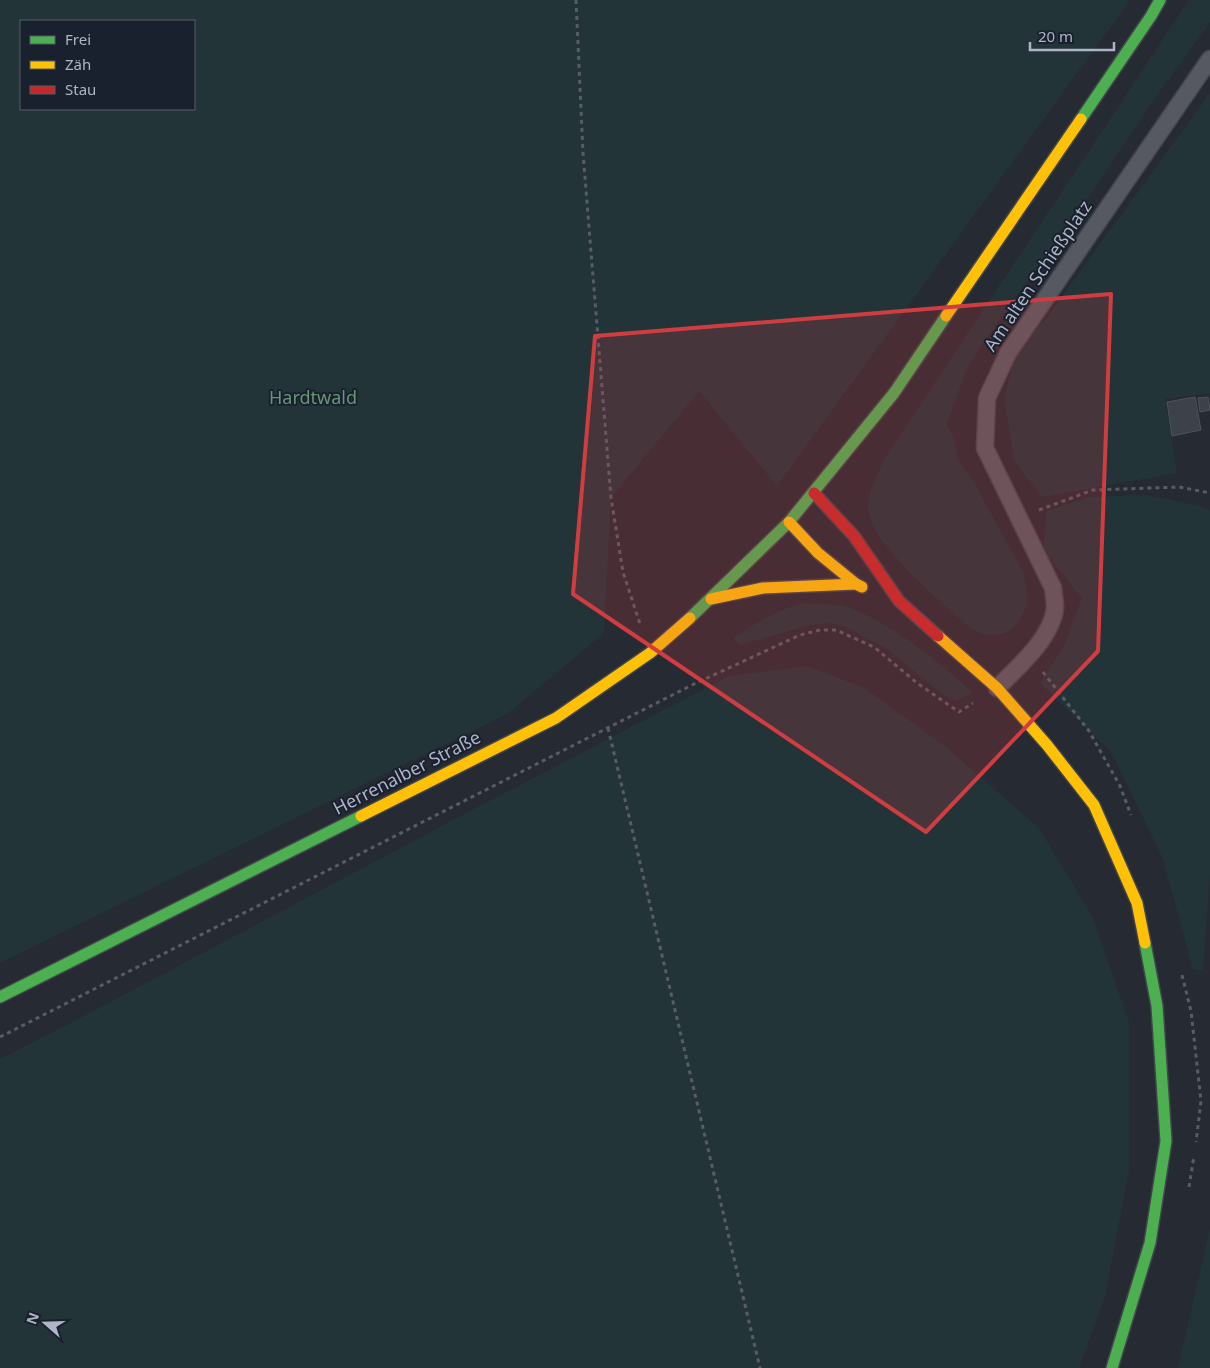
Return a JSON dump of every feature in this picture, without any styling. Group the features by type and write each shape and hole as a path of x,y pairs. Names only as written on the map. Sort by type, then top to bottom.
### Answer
{"main road":[{"path":"1151,16 1160,0"},
{"path":"1151,16 1166,0"},
{"name":"Herrenalber Straße","path":"0,997 556,718 650,653 711,599 789,522 894,393 1151,16"},
{"path":"814,493 854,536 899,601 997,688 1047,745 1094,805 1137,903 1157,1006 1166,1141 1150,1243 1112,1368"},
{"path":"789,522 818,553 856,584 899,601"},
{"path":"711,599 764,588 856,584"}],"lane":[{"name":"Am alten Schießplatz","path":"997,688 1030,656 1047,631 1055,608 1053,588 985,448 987,398 1008,353 1210,59"}],"path":[{"path":"576,0 582,153 611,498 623,572 650,653"},
{"path":"1020,518 1093,490 1179,487 1210,493"},
{"path":"0,1037 692,684 800,635 820,630 836,630 874,647 917,683 959,712 997,688"},
{"path":"608,728 760,1368"}],"highlighted area":[{"path":"1111,294 1098,651 926,832 573,594 595,336"}],"green space":[{"name":"Hardtwald","path":"0,0 1130,0 777,486 699,391 611,498 604,633 507,714 0,963"},
{"path":"1189,0 1210,0 1210,22 1150,105 1063,235 1001,317 968,366 947,424 952,432 959,461 974,482 1023,572 1027,590 1027,605 1014,627 1008,632 986,635 971,629 908,571 892,553 870,518 868,503 870,492 884,459"},
{"path":"1210,93 1210,393 1165,399 1177,473 1042,497 1014,460 1004,397 1016,352 1047,317"},
{"path":"1145,495 1201,506 1210,510 1210,872 1203,971 1193,969 1163,859 1112,753 1040,683 1063,648 1082,598 1043,550 1047,511 1088,497"},
{"path":"804,603 843,606 874,619 912,642 947,669 972,693 956,701 941,693 887,649 844,626 828,623 810,625 740,645 733,638 767,617"},
{"path":"806,666 863,687 945,746 1039,828 1092,916 1129,1022 1129,1170 1105,1296 1079,1368 0,1368 0,1059 729,676"},
{"path":"1210,1229 1210,1368 1177,1368 1179,1363"}],"building":[{"path":"1195,397 1201,430 1172,436 1167,402"},
{"path":"1208,397 1210,410 1200,412 1198,398"}],"traffic: fast":[{"path":"1081,119 1160,0"},
{"path":"690,618 789,522 894,393 946,316"},
{"path":"0,997 361,816"},
{"path":"1112,1368 1150,1243 1166,1141 1157,1006 1145,943"}],"traffic: slow":[{"path":"946,316 1081,119"},
{"path":"789,522 818,553 862,587"},
{"path":"711,599 763,588 856,584"},
{"path":"361,816 556,718 650,653 690,618"},
{"path":"938,636 997,688 1047,745 1094,805 1137,903 1145,943"}],"traffic: jam":[{"path":"814,493 854,536 899,601 938,636"}]}
